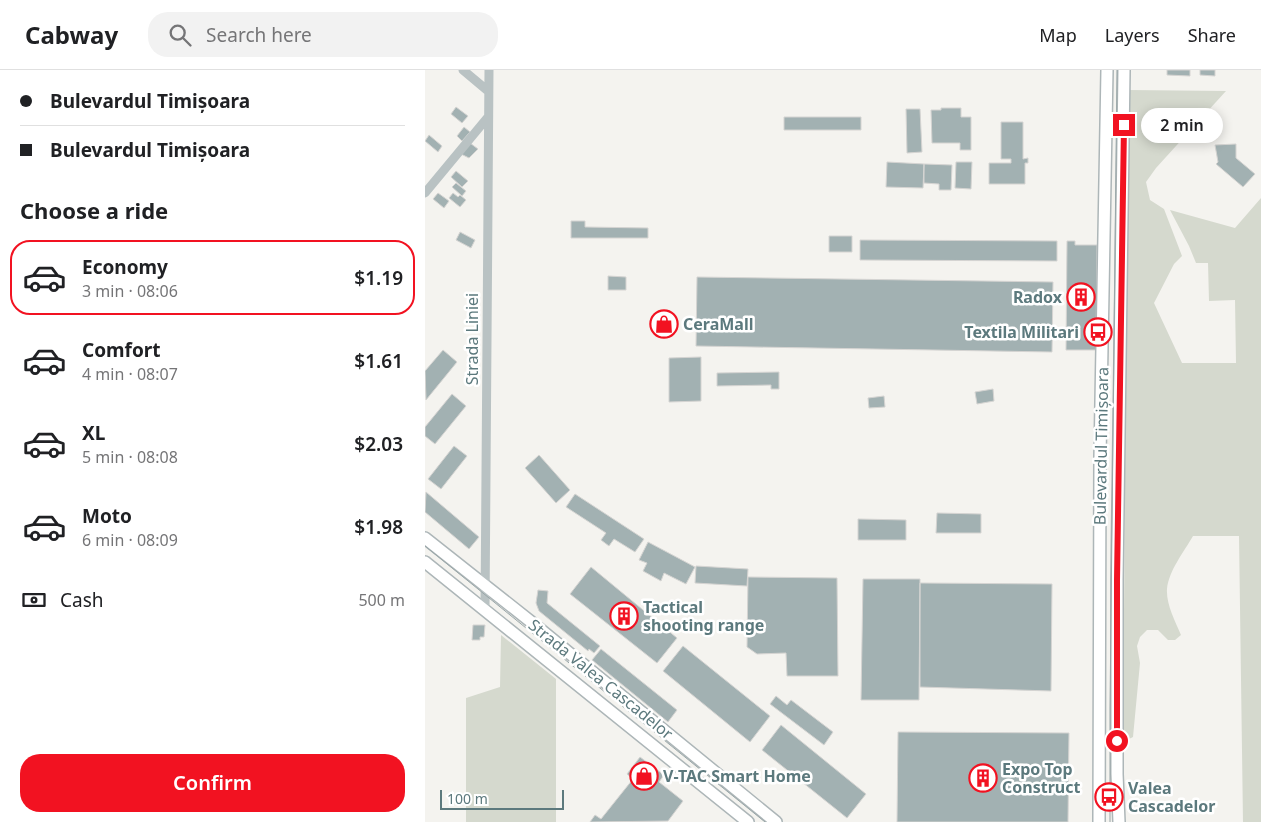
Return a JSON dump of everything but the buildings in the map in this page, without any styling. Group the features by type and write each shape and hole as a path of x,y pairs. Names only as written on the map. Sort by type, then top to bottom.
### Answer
{"main road":[{"name":"Bulevardul Timișoara","path":"1099,822 1100,478 1107,70"},
{"name":"Bulevardul Timișoara","path":"1119,822 1117,774 1117,580 1124,70"},
{"path":"1105,274 1122,274"},
{"name":"Strada Valea Cascadelor","path":"425,538 530,621 776,822"},
{"name":"Strada Valea Cascadelor","path":"425,562 748,822"},
{"path":"662,753 673,739"},
{"path":"737,813 748,799"}],"street":[{"path":"463,70 488,91"},
{"name":"Strada Liniei","path":"485,609 489,70"},
{"path":"425,193 488,117"}],"shaded area":[{"path":"1128,90 1226,91 1156,168 1146,182 1150,200 1164,209 1182,256 1174,264 1154,303 1182,363 1236,363 1235,300 1209,301 1208,263 1196,263 1170,210 1235,228 1261,198 1261,822 1243,822 1239,536 1193,536 1177,561 1168,582 1167,595 1171,612 1181,635 1175,640 1168,640 1158,630 1147,630 1140,637 1137,646 1140,663 1133,737 1123,742"},
{"path":"501,635 556,679 556,822 466,822 466,698 500,687"}],"tram line":[{"path":"1110,822 1117,70"},
{"path":"425,546 765,822"}],"place":[{"name":"Radox","path":"1081,297"},
{"name":"CeraMall","path":"664,324"},
{"name":"Textila Militari","path":"1098,332"},
{"name":"Tactical shooting range","path":"624,616"},
{"name":"V-TAC Smart Home","path":"644,776"},
{"name":"Expo Top Construct","path":"983,778"},
{"name":"Valea Cascadelor","path":"1109,797"}],"route":[{"path":"1117,741 1117,580 1124,125"}]}
